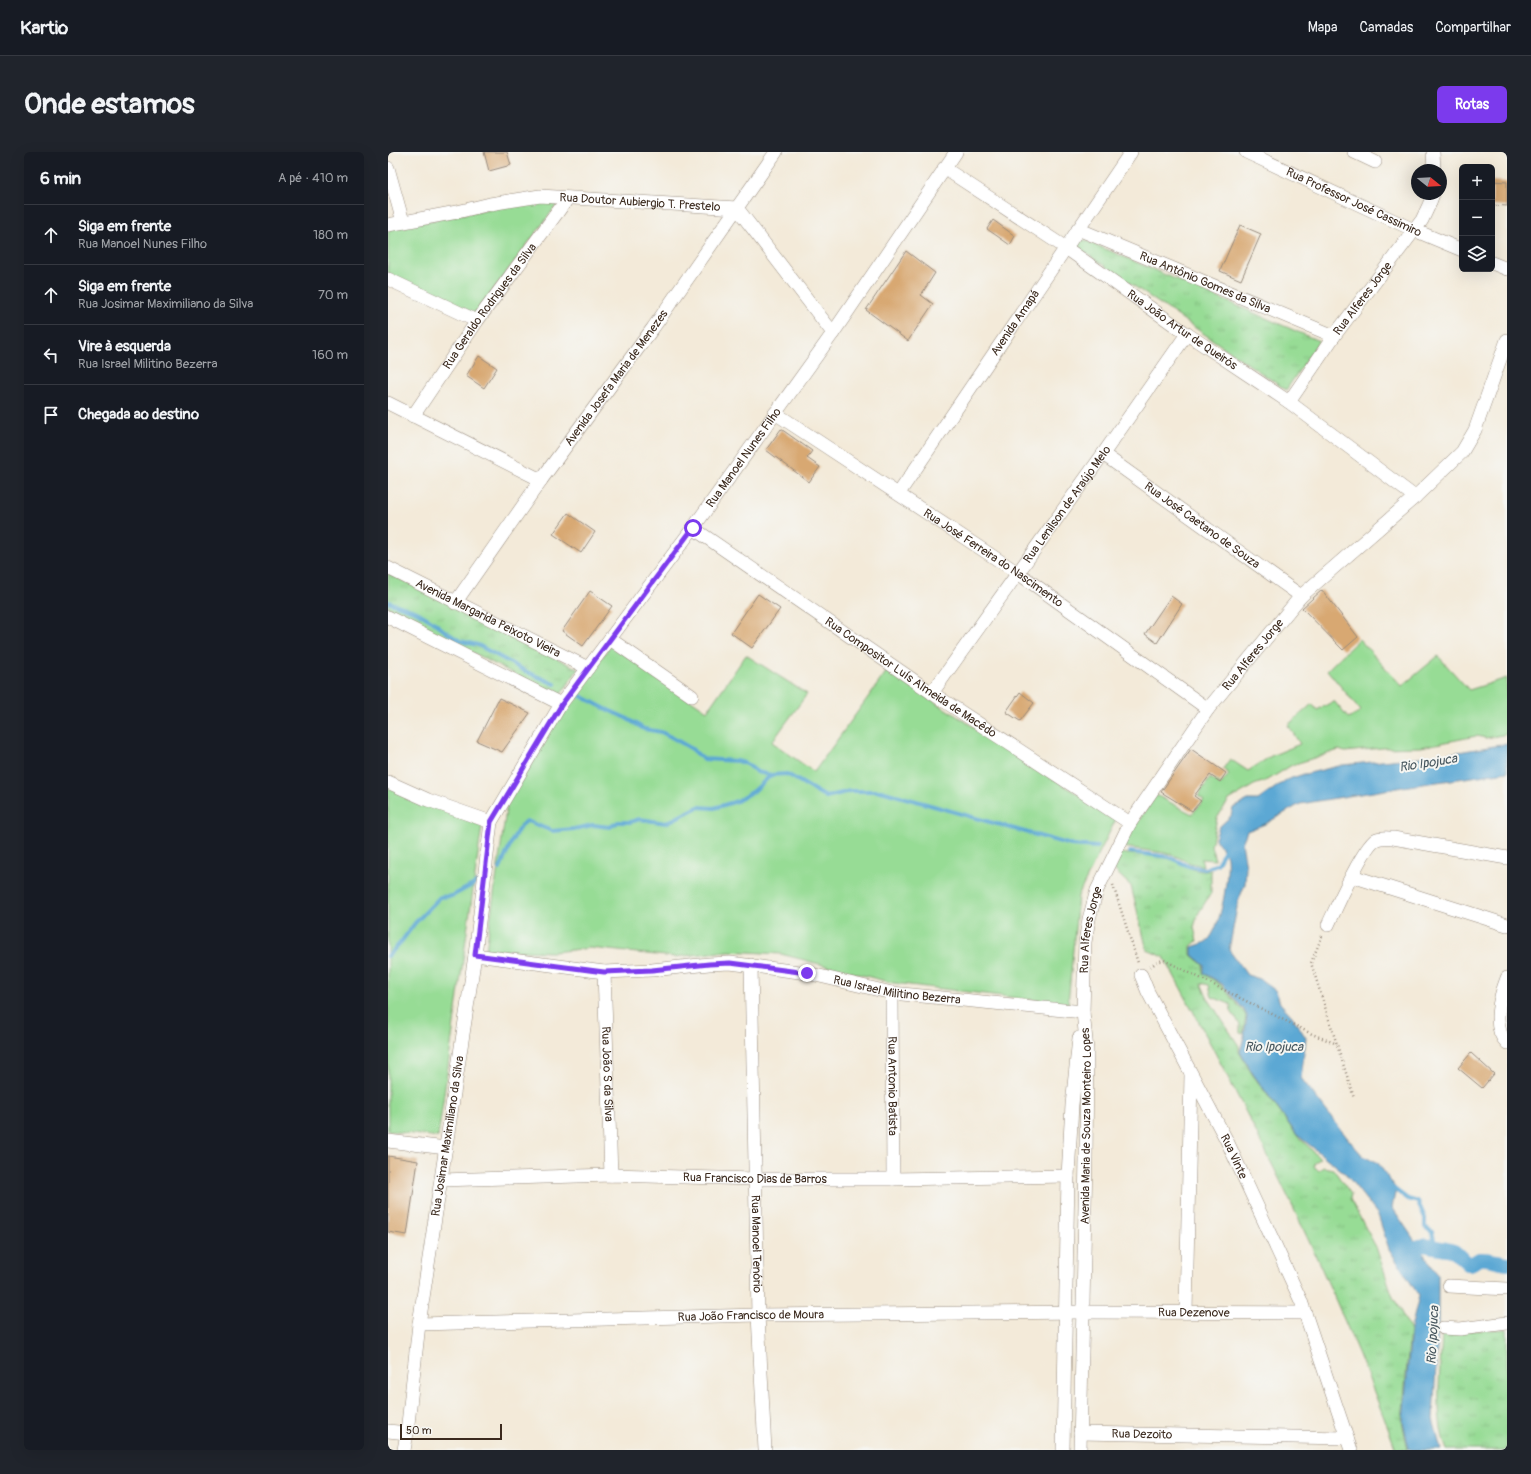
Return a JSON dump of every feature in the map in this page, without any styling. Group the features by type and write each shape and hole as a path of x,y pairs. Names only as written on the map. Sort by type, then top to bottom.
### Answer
{"street":[{"name":"Avenida Josefa Maria de Menezes","path":"455,603 541,480 653,328 776,152"},
{"name":"Rua Manoel Nunes Filho","path":"491,822 562,704 693,528 833,333 956,152"},
{"name":"Avenida Amapá","path":"899,493 1131,152"},
{"name":"Rua Professor José Cassimiro","path":"1246,152 1414,230 1459,249"},
{"path":"1354,152 1375,162"},
{"path":"1434,152 1434,164"},
{"path":"388,168 403,222"},
{"name":"Rua João Artur de Queirós","path":"944,168 1066,248 1187,334 1289,402 1415,497"},
{"name":"Rua Doutor Aubiergio T. Prestelo","path":"388,225 519,198 540,196 737,208 833,333"},
{"name":"Rua Geraldo Rodrigues da Silva","path":"412,416 477,321 568,198"},
{"name":"Rua Alferes Jorge","path":"1289,402 1334,336 1414,230 1431,200"},
{"name":"Rua Antônio Gomes da Silva","path":"1078,229 1334,336"},
{"path":"1495,264 1507,269"},
{"path":"388,279 477,321"},
{"name":"Rua Lenilson de Araújo Melo","path":"932,693 1187,334"},
{"name":"Rua Alferes Jorge","path":"1083,1016 1086,934 1097,890 1130,823 1208,709 1301,596 1415,497 1462,452 1475,430 1507,340"},
{"path":"388,403 541,480"},
{"name":"Rua José Ferreira do Nascimento","path":"775,413 899,493 1018,573 1208,709"},
{"name":"Rua José Caetano de Souza","path":"1103,454 1301,596"},
{"name":"Rua Compositor Luís Almeida de Macêdo","path":"693,528 932,693 1130,823"},
{"name":"Avenida Margarida Peixoto Vieira","path":"388,568 455,603 588,668"},
{"path":"388,617 562,704"},
{"path":"610,639 692,696"},
{"path":"388,782 428,800 491,822"},
{"name":"Rua Josimar Maximiliano da Silva","path":"404,1450 419,1324 475,955 491,822"},
{"path":"1328,925 1352,876 1372,843 1377,839 1393,838 1507,858"},
{"path":"1352,876 1507,925"},
{"name":"Rua Israel Militino Bezerra","path":"475,955 604,972 652,970 709,964 730,963 751,965 807,973 892,993 1083,1016"},
{"name":"Rua Manoel Tenório","path":"751,965 758,1315 765,1450"},
{"name":"Rua João S da Silva","path":"604,972 610,1175"},
{"name":"Rua Vinte","path":"1141,975 1148,992 1230,1148 1301,1301 1349,1444"},
{"path":"1505,1041 1498,1018 1501,998 1507,978"},
{"name":"Rua Antonio Batista","path":"892,993 893,1179"},
{"name":"Avenida Maria de Souza Monteiro Lopes","path":"1063,1450 1068,1176 1072,1104 1083,1016"},
{"name":"Avenida Maria de Souza Monteiro Lopes","path":"1080,1450 1082,1312 1085,1258 1087,1050 1083,1016"},
{"path":"1186,1312 1191,1073"},
{"path":"388,1141 446,1148"},
{"name":"Rua Francisco Dias de Barros","path":"441,1180 610,1175 755,1179 893,1179 1068,1176"},
{"path":"1449,1286 1507,1289"},
{"name":"Rua João Francisco de Moura","path":"419,1324 758,1315 1082,1312"},
{"name":"Rua Dezenove","path":"1082,1312 1305,1313"},
{"path":"1443,1328 1460,1329 1507,1323"},
{"path":"388,1431 407,1433"},
{"name":"Rua Dezoito","path":"1080,1433 1349,1444"}],"path":[{"path":"1108,867 1141,975"},
{"path":"1328,925 1311,963 1354,1098"},
{"path":"1164,960 1312,1034 1337,1044"}],"green space":[{"path":"539,199 559,202 475,314 388,274 388,229"},
{"path":"1080,238 1319,341 1286,390 1077,247"},
{"path":"388,573 578,669 559,697 388,609"},
{"path":"1359,639 1402,686 1438,656 1469,690 1507,678 1507,734 1486,738 1476,736 1421,747 1382,748 1345,752 1339,750 1292,765 1268,780 1254,785 1229,800 1217,818 1211,846 1215,860 1201,859 1203,866 1190,863 1171,854 1123,847 1156,795 1192,814 1204,800 1198,796 1210,778 1221,784 1229,774 1223,769 1230,759 1248,771 1271,756 1300,744 1288,725 1312,704 1317,710 1334,701 1348,718 1361,711 1327,670"},
{"path":"611,645 707,711 746,655 807,694 772,742 814,772 887,671 1116,819 1078,896 1068,1004 893,983 781,954 729,951 675,957 590,948 553,952 486,950 507,803 565,706"},
{"path":"388,785 482,826 438,1137 388,1131"},
{"path":"1119,853 1166,858 1199,871 1211,870 1211,893 1198,914 1194,927 1197,941 1191,946 1191,955 1203,965 1203,973 1221,985 1243,1011 1246,1016 1243,1034 1240,1033 1240,1025 1231,1011 1230,1004 1212,997 1209,985 1201,983 1207,997 1239,1046 1239,1052 1252,1074 1298,1137 1320,1159 1315,1162 1314,1166 1319,1171 1323,1167 1333,1169 1351,1194 1350,1199 1376,1247 1393,1297 1410,1329 1402,1421 1408,1450 1396,1450 1346,1323 1289,1199 1228,1077 1164,957 1147,950 1131,886 1112,868"},
{"path":"1507,1329 1507,1450 1447,1450 1440,1423 1439,1407 1439,1376 1442,1332"}],"water":[{"name":"Rio Ipojuca","path":"1507,744 1507,772 1300,804 1265,824 1247,831 1242,843 1246,867 1245,884 1238,902 1229,950 1247,975 1260,979 1276,991 1280,1003 1292,1016 1306,1038 1301,1078 1363,1156 1378,1163 1396,1189 1392,1207 1438,1275 1438,1330 1433,1419 1441,1450 1409,1450 1403,1421 1411,1329 1419,1296 1389,1249 1378,1215 1345,1173 1297,1135 1253,1074 1240,1052 1247,1016 1244,1010 1222,984 1204,973 1204,965 1192,955 1192,947 1207,941 1212,935 1220,914 1227,876 1227,857 1224,850 1215,839 1219,827 1231,816 1233,808 1248,800 1258,800 1286,780 1343,765 1440,755"}],"building":[{"path":"484,152 507,152 511,165 489,171"},
{"path":"1495,181 1507,182 1507,206 1495,205"},
{"path":"993,220 1015,236 1010,245 987,229"},
{"path":"1240,225 1261,234 1241,280 1220,271"},
{"path":"906,251 935,273 921,295 933,304 908,341 866,310"},
{"path":"479,356 497,368 484,388 466,376"},
{"path":"781,429 812,451 807,458 820,467 809,482 766,450"},
{"path":"568,513 595,532 581,553 553,534"},
{"path":"1322,590 1358,637 1343,650 1302,608"},
{"path":"590,591 612,606 583,646 562,631"},
{"path":"758,594 780,609 752,648 731,633"},
{"path":"1171,596 1182,604 1157,643 1145,634"},
{"path":"1020,692 1034,703 1020,721 1006,712"},
{"path":"499,698 530,713 502,752 477,741"},
{"path":"1191,749 1226,773 1220,782 1210,775 1194,796 1201,801 1192,811 1161,792"},
{"path":"1471,1053 1494,1074 1482,1088 1458,1068"},
{"path":"388,1156 418,1161 407,1235 388,1232"}],"waterway":[{"path":"388,602 417,612 460,641 478,645 527,672 555,684"},
{"path":"579,695 626,718 644,729 661,732 673,738 692,749 703,759 737,761 747,764 757,772 771,775 787,774 826,797 850,791 881,791 1071,845 1097,847"},
{"path":"500,869 515,835 527,821 552,831 574,829 593,825 610,827 618,822 630,822 640,819 666,823 698,807 714,808 737,801 754,791 771,775"},
{"path":"1130,852 1169,857 1188,866 1205,869 1217,864 1226,848"},
{"path":"388,956 415,923 440,897 452,896 478,882"},
{"path":"1393,1188 1408,1199 1418,1202 1425,1218 1425,1227 1432,1232 1434,1240 1446,1249"},
{"path":"1413,1248 1424,1245 1454,1251 1468,1264 1483,1259 1507,1263"}],"route":[{"path":"693,528 562,704 491,822 475,955 604,972 652,970 730,963 807,973"}]}
